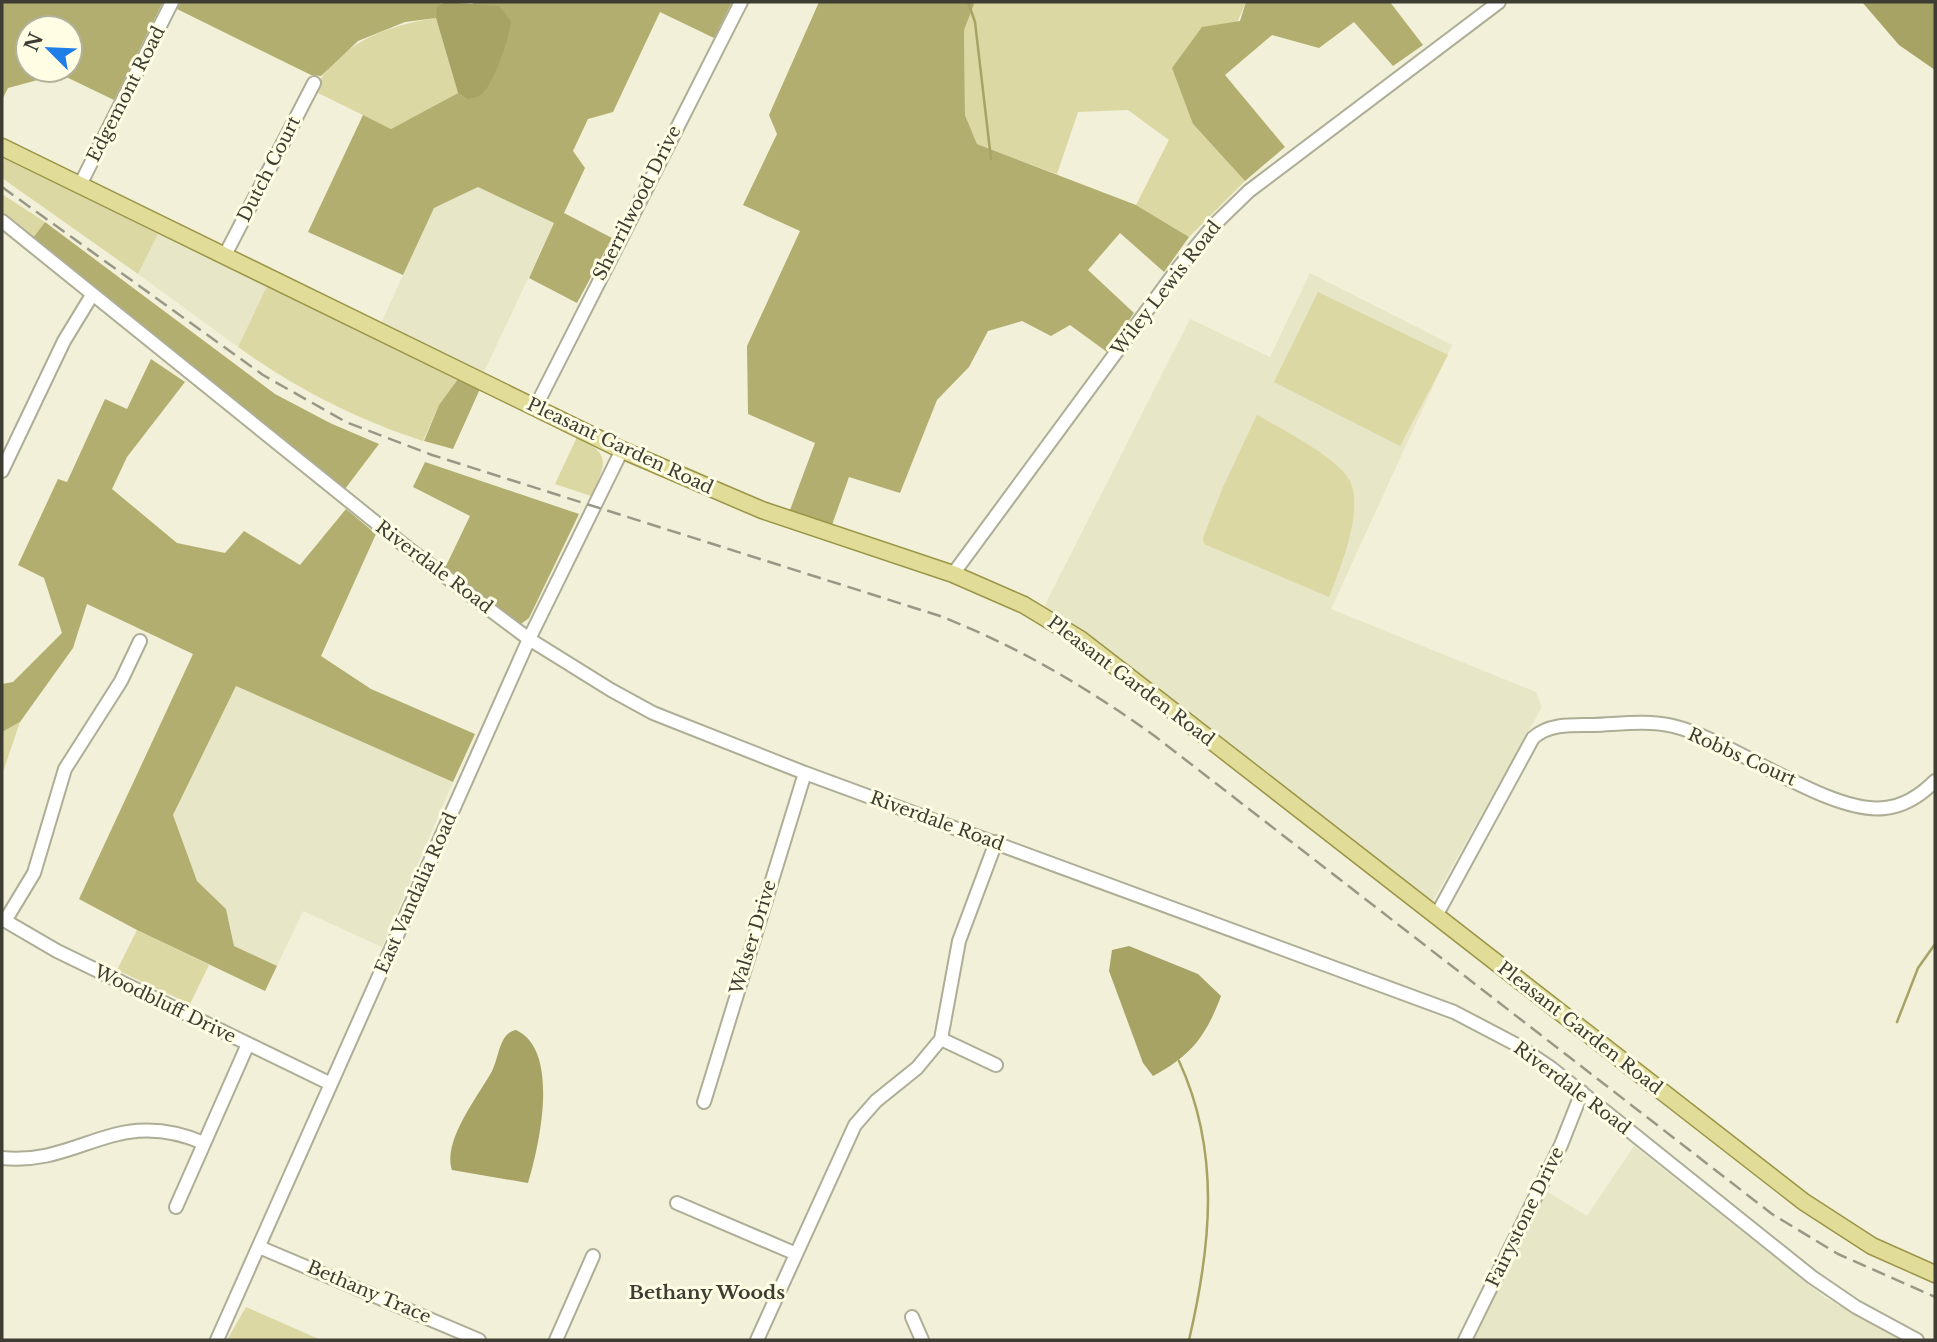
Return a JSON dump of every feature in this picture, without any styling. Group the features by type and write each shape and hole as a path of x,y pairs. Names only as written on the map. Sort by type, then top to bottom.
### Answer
{"main road":[{"name":"Pleasant Garden Road","path":"2,147 622,450 762,510 953,574 1024,605 1080,639 1804,1202 1872,1246 1935,1274"}],"street":[{"name":"Edgemont Road","path":"80,185 172,2"},
{"name":"Sherrilwood Drive","path":"536,406 741,2"},
{"name":"Wiley Lewis Road","path":"953,574 1170,278 1213,226 1249,191 1499,2"},
{"name":"Dutch Court","path":"225,255 314,83"},
{"name":"Riverdale Road","path":"2,221 410,550 529,639 653,713 805,773 1454,1012 1517,1045 1583,1092 1812,1277 1856,1307 1917,1340"},
{"path":"2,471 64,341 92,295"},
{"name":"East Vandalia Road","path":"217,1340 529,639 622,450"},
{"path":"4,920 34,873 65,769 121,681 140,641"},
{"name":"Robbs Court","path":"1436,916 1533,738 1551,728 1635,723 1674,726 1816,791 1860,806 1882,809 1897,806 1917,798 1935,781"},
{"name":"Walser Drive","path":"704,1102 805,773"},
{"path":"757,1340 794,1253 855,1125 876,1101 917,1068 941,1039 959,941 996,842"},
{"name":"Woodbluff Drive","path":"4,920 57,951 331,1084"},
{"path":"941,1039 996,1065"},
{"path":"176,1207 248,1044"},
{"name":"Fairystone Drive","path":"1465,1340 1561,1145 1583,1092"},
{"path":"2,1158 21,1160 45,1157 106,1135 132,1130 163,1131 204,1143"},
{"path":"677,1203 794,1253"},
{"name":"Bethany Trace","path":"259,1247 479,1340"},
{"path":"556,1340 593,1256"},
{"path":"912,1317 922,1340"}],"shaded area":[{"path":"2,2 163,2 114,100 81,84 84,84 84,14 14,14 14,84 23,84 8,88 2,100"},
{"path":"181,2 445,2 441,3 436,18 405,22 358,41 321,76 311,75 177,9"},
{"path":"445,2 499,6 511,21 505,48 496,70 487,88 476,97 466,99 458,93 436,18 437,6"},
{"path":"473,2 732,2 714,38 660,12 613,112 588,119 573,151 585,168 564,213 612,238 577,303 529,278 554,223 478,187 434,208 403,275 308,232 363,115 391,129 458,93 466,99"},
{"path":"819,2 975,2 964,30 965,115 977,144 1136,205 1189,237 1164,272 1120,233 1088,270 1134,313 1107,352 1070,325 1051,336 1022,321 988,331 969,367 937,400 900,493 849,477 832,525 790,510 815,443 748,414 747,346 800,231 743,205 777,134 769,115"},
{"path":"975,2 1246,2 1193,124 1245,181 1189,237 1136,205 1169,140 1128,110 1078,112 1057,174 977,144 965,115 964,29"},
{"path":"1246,2 1390,2 1423,45 1393,66 1354,22 1319,48 1272,35 1225,75 1285,147 1245,181 1193,124 1172,68 1202,27 1240,21"},
{"path":"1862,2 1935,2 1935,70 1899,45"},
{"path":"436,18 458,93 391,129 314,91 336,61 365,40 400,26"},
{"path":"2,157 158,234 138,274 2,178"},
{"path":"478,187 554,223 484,372 381,323 434,208"},
{"path":"2,194 45,222 33,238 2,212"},
{"path":"45,222 275,394 330,423 379,444 345,489 33,238"},
{"path":"158,234 267,286 238,347 138,274"},
{"path":"1310,273 1452,345 1331,609 1536,692 1542,707 1430,906 1043,609 1190,319 1270,357"},
{"path":"267,286 458,379 439,405 423,441 327,402 238,347"},
{"path":"1318,292 1448,355 1400,446 1274,382"},
{"path":"151,359 185,382 127,457 112,489 177,543 225,553 244,531 300,565 346,509 376,534 321,656 371,689 475,734 453,782 236,686 173,815 197,881 226,909 234,946 277,966 265,991 79,899 193,654 87,604 73,648 20,722 2,732 2,684 13,682 62,633 44,578 18,565 58,479 67,482 105,399 127,409"},
{"path":"458,379 480,389 453,449 424,441 439,405"},
{"path":"1257,415 1322,454 1344,472 1350,481 1354,493 1352,524 1329,597 1204,544 1203,538 1223,487"},
{"path":"577,437 596,449 603,461 591,496 555,484"},
{"path":"425,462 579,514 529,618 521,624 512,621 445,568 470,516 413,487"},
{"path":"236,686 453,782 382,947 303,911 277,966 234,946 226,909 197,881 173,815"},
{"path":"20,722 2,775 2,732"},
{"path":"137,930 209,965 190,1004 117,970"},
{"path":"1129,946 1198,974 1221,996 1196,1044 1178,1061 1153,1076 1143,1063 1109,971 1112,950"},
{"path":"516,1030 530,1041 538,1057 542,1078 541,1124 528,1183 452,1170 450,1158 457,1132 492,1071 503,1041 510,1032"},
{"path":"1634,1146 1824,1297 1901,1340 1473,1340 1543,1189 1587,1216"},
{"path":"246,1307 321,1340 227,1340"}],"waterway":[{"path":"968,2 975,22 991,159"},
{"path":"1897,1022 1918,968 1935,944"},
{"path":"1179,1061 1201,1130 1208,1199 1203,1270 1189,1340"}],"railway":[{"path":"2,187 263,375 346,422 432,455 940,616 998,641 1052,670 1156,737 1772,1214 1838,1254 1935,1297"}],"district":[{"name":"Bethany Woods","path":"707,1292"}]}
